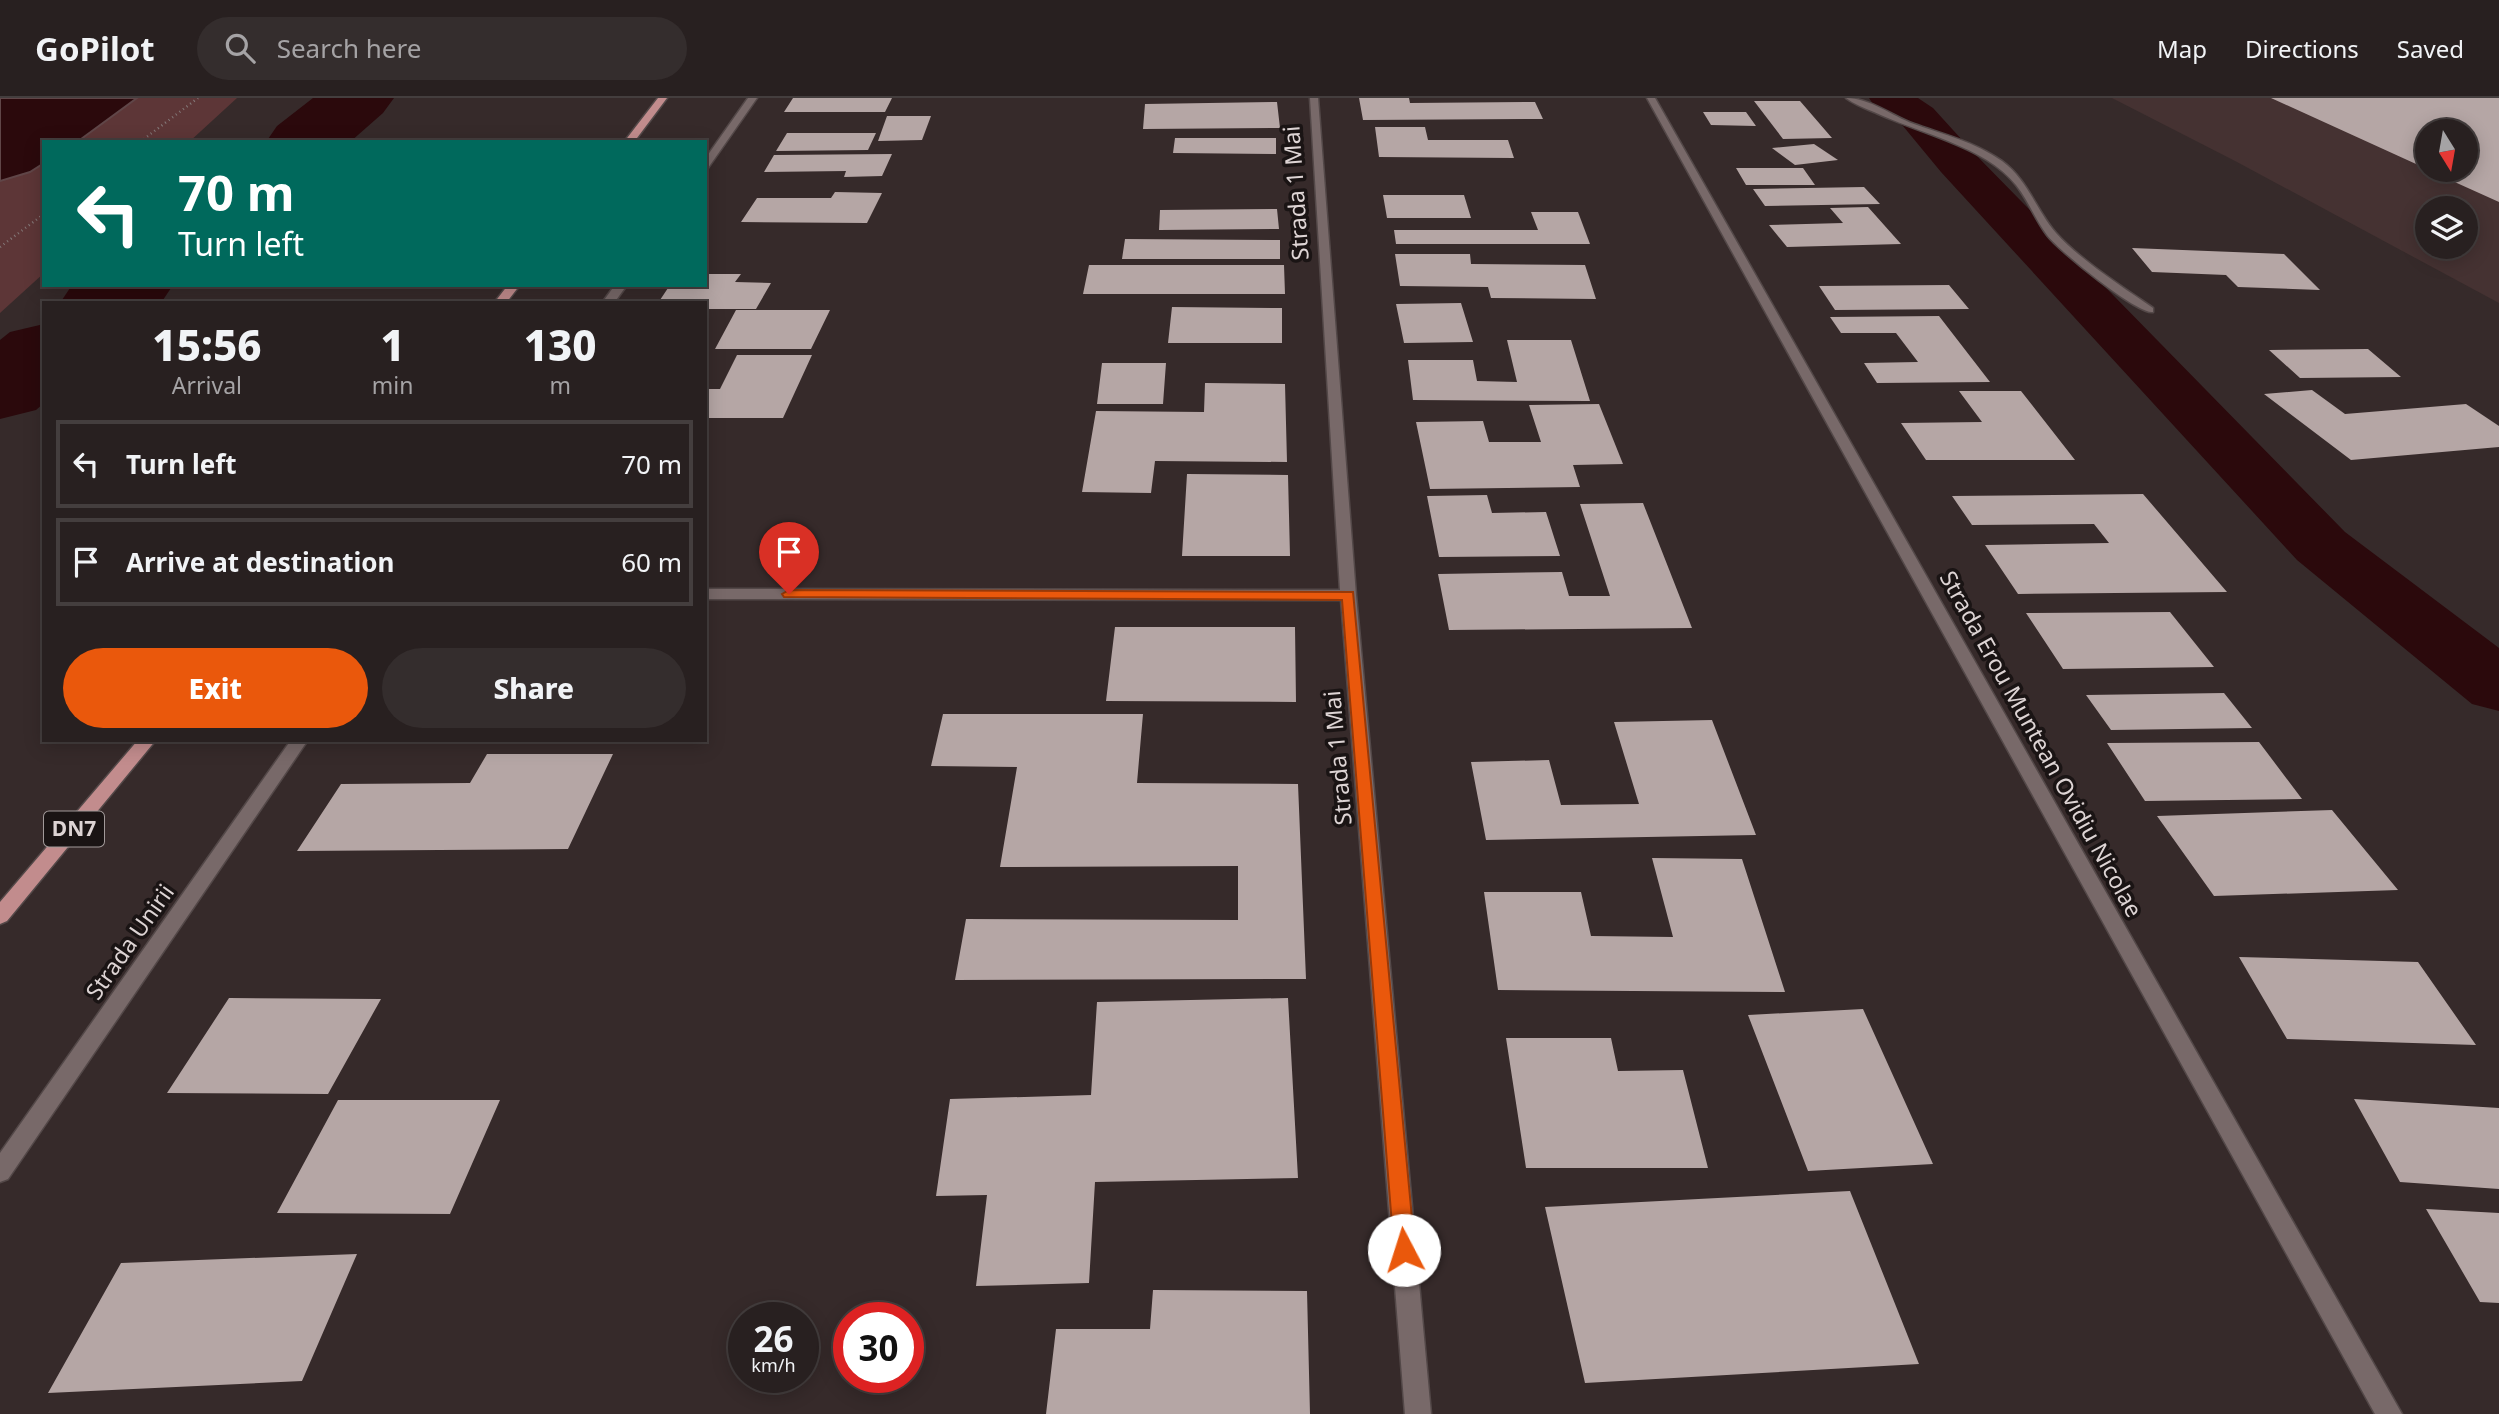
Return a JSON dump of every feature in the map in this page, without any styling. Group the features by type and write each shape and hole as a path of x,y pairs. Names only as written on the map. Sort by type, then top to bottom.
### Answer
{"main road":[{"path":"631,140 663,98"},
{"path":"502,301 512,287"},
{"name":"DN7","path":"0,916 146,742"}],"street":[{"path":"707,163 753,98"},
{"name":"Strada 1 Mai","path":"1314,98 1348,595 1418,1414"},
{"name":"Strada Erou Muntean Ovidiu Nicolae","path":"1651,98 2389,1414"},
{"path":"1850,98 1911,126 1952,138 1998,163 2019,182 2052,234 2110,284 2149,310"},
{"path":"707,594 1348,595"},
{"name":"Strada Unirii","path":"0,1172 299,742"}],"path":[{"path":"143,140 198,98"},
{"path":"0,247 42,216"}],"shaded area":[{"path":"0,98 237,98 191,140 42,140 42,275 0,313"},
{"path":"0,98 137,98 80,140 42,140 42,164 30,172 0,181"},
{"path":"2112,98 2499,98 2499,303 2417,259 2478,259 2478,196 2415,196 2415,258"}],"building":[{"path":"793,98 892,98 885,112 784,112"},
{"path":"1359,98 1409,98 1410,103 1535,102 1543,119 1363,120"},
{"path":"2271,98 2499,98 2499,202 2455,182 2478,182 2478,119 2415,119 2415,164"},
{"path":"1754,101 1800,101 1832,138 1783,139"},
{"path":"1277,102 1280,128 1143,129 1145,104"},
{"path":"1703,112 1746,112 1756,126 1711,125"},
{"path":"887,116 931,116 922,140 878,141"},
{"path":"1375,127 1425,127 1428,140 1508,140 1514,158 1379,157"},
{"path":"787,133 876,133 868,150 776,151"},
{"path":"1175,138 1276,138 1276,154 1173,153"},
{"path":"1814,144 1838,160 1795,165 1772,148"},
{"path":"892,154 882,176 844,177 846,171 764,172 774,155"},
{"path":"1736,168 1803,168 1815,185 1746,185"},
{"path":"1864,187 1880,204 1765,206 1753,189"},
{"path":"835,192 882,193 867,223 741,222 757,198 831,198"},
{"path":"1383,195 1464,195 1471,218 1387,218"},
{"path":"1868,207 1901,244 1787,247 1769,225 1843,223 1830,208"},
{"path":"1277,209 1279,229 1159,230 1160,210"},
{"path":"1531,212 1578,212 1590,244 1396,244 1394,230 1538,230"},
{"path":"1125,239 1280,240 1280,259 1122,259"},
{"path":"2132,248 2284,254 2320,290 2238,287 2226,275 2152,272"},
{"path":"1395,254 1470,254 1471,264 1585,265 1596,299 1491,298 1488,287 1400,286"},
{"path":"1089,265 1284,265 1285,294 1083,294"},
{"path":"707,274 741,274 735,282 771,283 756,309 707,309 707,301 659,301 669,287 707,287"},
{"path":"1949,285 1969,309 1835,310 1819,286"},
{"path":"1461,303 1473,342 1404,343 1396,304"},
{"path":"1172,307 1282,308 1282,343 1168,343"},
{"path":"736,310 830,310 811,349 715,349"},
{"path":"1939,316 1990,382 1877,383 1864,363 1918,362 1896,333 1841,333 1830,317"},
{"path":"1507,340 1571,340 1590,401 1413,400 1408,360 1473,360 1477,381 1517,382"},
{"path":"2368,349 2401,377 2300,378 2269,350"},
{"path":"737,355 812,355 783,418 707,418 707,389 720,389"},
{"path":"1102,363 1166,363 1163,404 1097,404"},
{"path":"1205,383 1285,384 1287,462 1155,461 1151,493 1082,492 1096,411 1204,412"},
{"path":"2312,390 2345,414 2466,404 2499,426 2499,447 2351,460 2264,394"},
{"path":"1959,391 2021,391 2075,460 1926,460 1901,423 1982,422"},
{"path":"1599,404 1623,464 1573,465 1580,487 1430,489 1416,422 1483,421 1489,442 1541,442 1529,405"},
{"path":"1187,474 1288,475 1290,556 1182,556"},
{"path":"2143,494 2227,592 2018,594 1985,545 2109,543 2094,524 1972,525 1952,496"},
{"path":"1487,495 1492,513 1546,512 1560,556 1439,557 1427,496"},
{"path":"1643,503 1692,628 1449,630 1438,574 1562,572 1569,596 1610,596 1580,504"},
{"path":"2170,612 2214,667 2063,669 2026,613"},
{"path":"1115,627 1295,627 1296,702 1106,701"},
{"path":"2224,693 2252,728 2111,730 2086,695"},
{"path":"943,714 1143,714 1137,783 1298,784 1306,979 955,980 966,919 1238,920 1238,866 1000,867 1017,767 931,766"},
{"path":"1712,720 1756,835 1486,840 1471,762 1549,760 1561,805 1639,804 1614,722"},
{"path":"2259,742 2302,799 2145,801 2107,743"},
{"path":"487,754 613,754 568,849 297,851 341,784 470,783"},
{"path":"2332,810 2398,890 2214,896 2157,816"},
{"path":"1652,858 1742,859 1785,992 1498,990 1484,892 1581,892 1591,936 1673,937"},
{"path":"2239,957 2418,962 2476,1045 2287,1039"},
{"path":"229,998 381,999 328,1094 167,1093"},
{"path":"1288,998 1298,1178 1095,1182 1089,1283 976,1286 987,1195 936,1196 950,1099 1091,1095 1097,1002"},
{"path":"1863,1009 1933,1164 1808,1171 1748,1015"},
{"path":"1506,1038 1611,1038 1618,1071 1683,1070 1708,1168 1526,1168"},
{"path":"2354,1099 2499,1108 2499,1189 2400,1182"},
{"path":"338,1100 500,1100 450,1214 277,1213"},
{"path":"1850,1191 1919,1364 1585,1383 1545,1207"},
{"path":"2426,1209 2499,1213 2499,1303 2480,1302"},
{"path":"357,1254 302,1381 48,1393 121,1263"},
{"path":"1153,1290 1307,1291 1310,1414 1046,1414 1056,1329 1150,1329"}],"waterway":[{"path":"306,140 358,98"},
{"path":"1890,98 1918,117 1957,162 2321,546 2499,686"},
{"path":"108,301 126,287"},
{"path":"0,389 42,355"}],"route":[{"path":"789,594 1348,595 1404,1250"}]}
